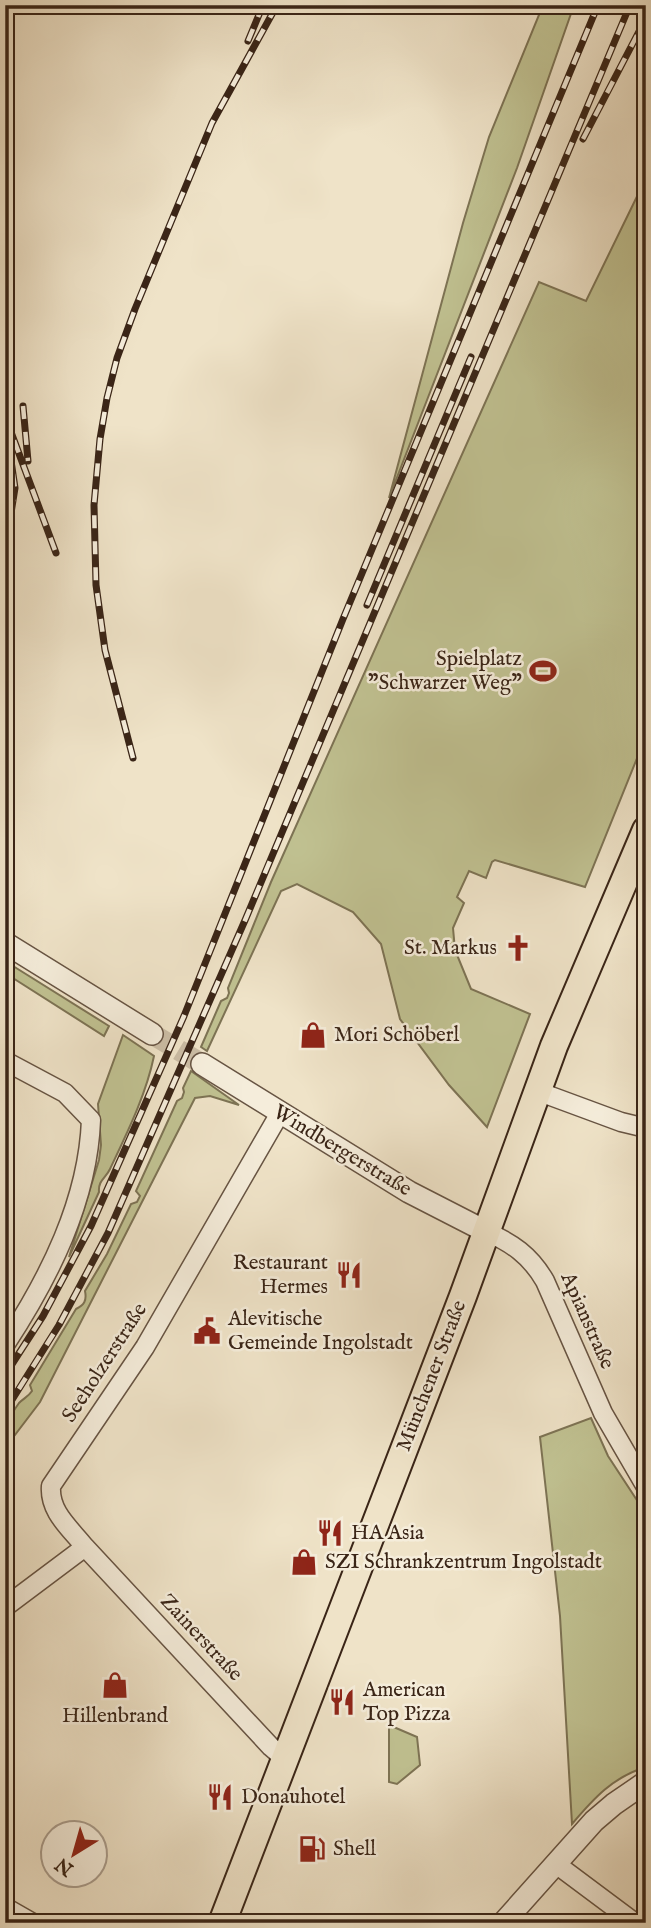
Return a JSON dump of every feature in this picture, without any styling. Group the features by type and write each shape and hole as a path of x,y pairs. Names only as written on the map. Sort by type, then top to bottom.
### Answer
{"main road":[{"name":"Münchener Straße","path":"222,1923 463,1296 537,1091 646,830"}],"street":[{"path":"5,943 152,1034"},
{"path":"5,1060 65,1093 91,1120 86,1165 76,1207 29,1307 5,1345"},
{"name":"Windbergerstraße","path":"202,1064 409,1192 485,1231"},
{"path":"537,1091 621,1122 646,1128"},
{"name":"Seeholzerstraße","path":"85,1547 55,1511 50,1499 51,1486 160,1322 280,1113"},
{"name":"Apianstraße","path":"485,1231 515,1246 535,1264 603,1413 644,1482"},
{"path":"5,1607 85,1547"},
{"name":"Zainerstraße","path":"85,1547 285,1759"},
{"path":"503,1923 594,1821 646,1782"},
{"path":"556,1864 635,1923"},
{"path":"5,1907 33,1923"}],"green space":[{"path":"543,5 574,5 517,168 389,498 489,137"},
{"path":"646,178 646,736 585,887 495,860 486,878 469,871 457,897 464,903 453,928 455,950 471,989 530,1014 487,1127 449,1085 400,1019 381,944 353,912 297,884 281,891 207,1051 201,1047 221,1001 227,998 228,988 271,882 539,282 586,301"},
{"path":"5,961 109,1026 104,1036 5,973"},
{"path":"123,1035 154,1056 151,1071 129,1128 101,1182 69,1257 99,1160 101,1145 98,1104"},
{"path":"191,1071 239,1105 210,1096 195,1098 40,1402 5,1448 12,1414 32,1391 30,1385 76,1309 84,1302 85,1291 107,1254 131,1204 137,1202 140,1196 136,1191 177,1101 182,1098 183,1088"},
{"path":"591,1418 608,1456 646,1514 646,1767 624,1776 605,1789 572,1824 560,1616 540,1437"},
{"path":"389,1725 417,1737 420,1765 397,1784 389,1782"}],"tunnel":[{"path":"152,1034 202,1064"}],"railway":[{"path":"248,41 263,5"},
{"path":"133,758 105,650 96,585 94,505 107,398 117,358 135,309 212,123 277,5"},
{"path":"5,1375 43,1316 91,1226 184,1016 343,619 598,5"},
{"path":"5,1411 59,1325 108,1233 246,918 630,5"},
{"path":"583,139 646,18"},
{"path":"367,605 471,357"},
{"path":"23,406 28,461"},
{"path":"5,416 56,553"},
{"path":"7,538 15,488 9,447"}],"place":[{"name":"Spielplatz \"Schwarzer Weg\"","path":"543,671"},
{"name":"St. Markus","path":"518,948"},
{"name":"Mori Schöberl","path":"313,1035"},
{"name":"Restaurant Hermes","path":"349,1275"},
{"name":"Alevitische Gemeinde Ingolstadt","path":"207,1331"},
{"name":"HA Asia","path":"330,1533"},
{"name":"SZI Schrankzentrum Ingolstadt","path":"304,1562"},
{"name":"Hillenbrand","path":"115,1685"},
{"name":"American Top Pizza","path":"342,1702"},
{"name":"Donauhotel","path":"220,1797"},
{"name":"Shell","path":"312,1849"}]}
